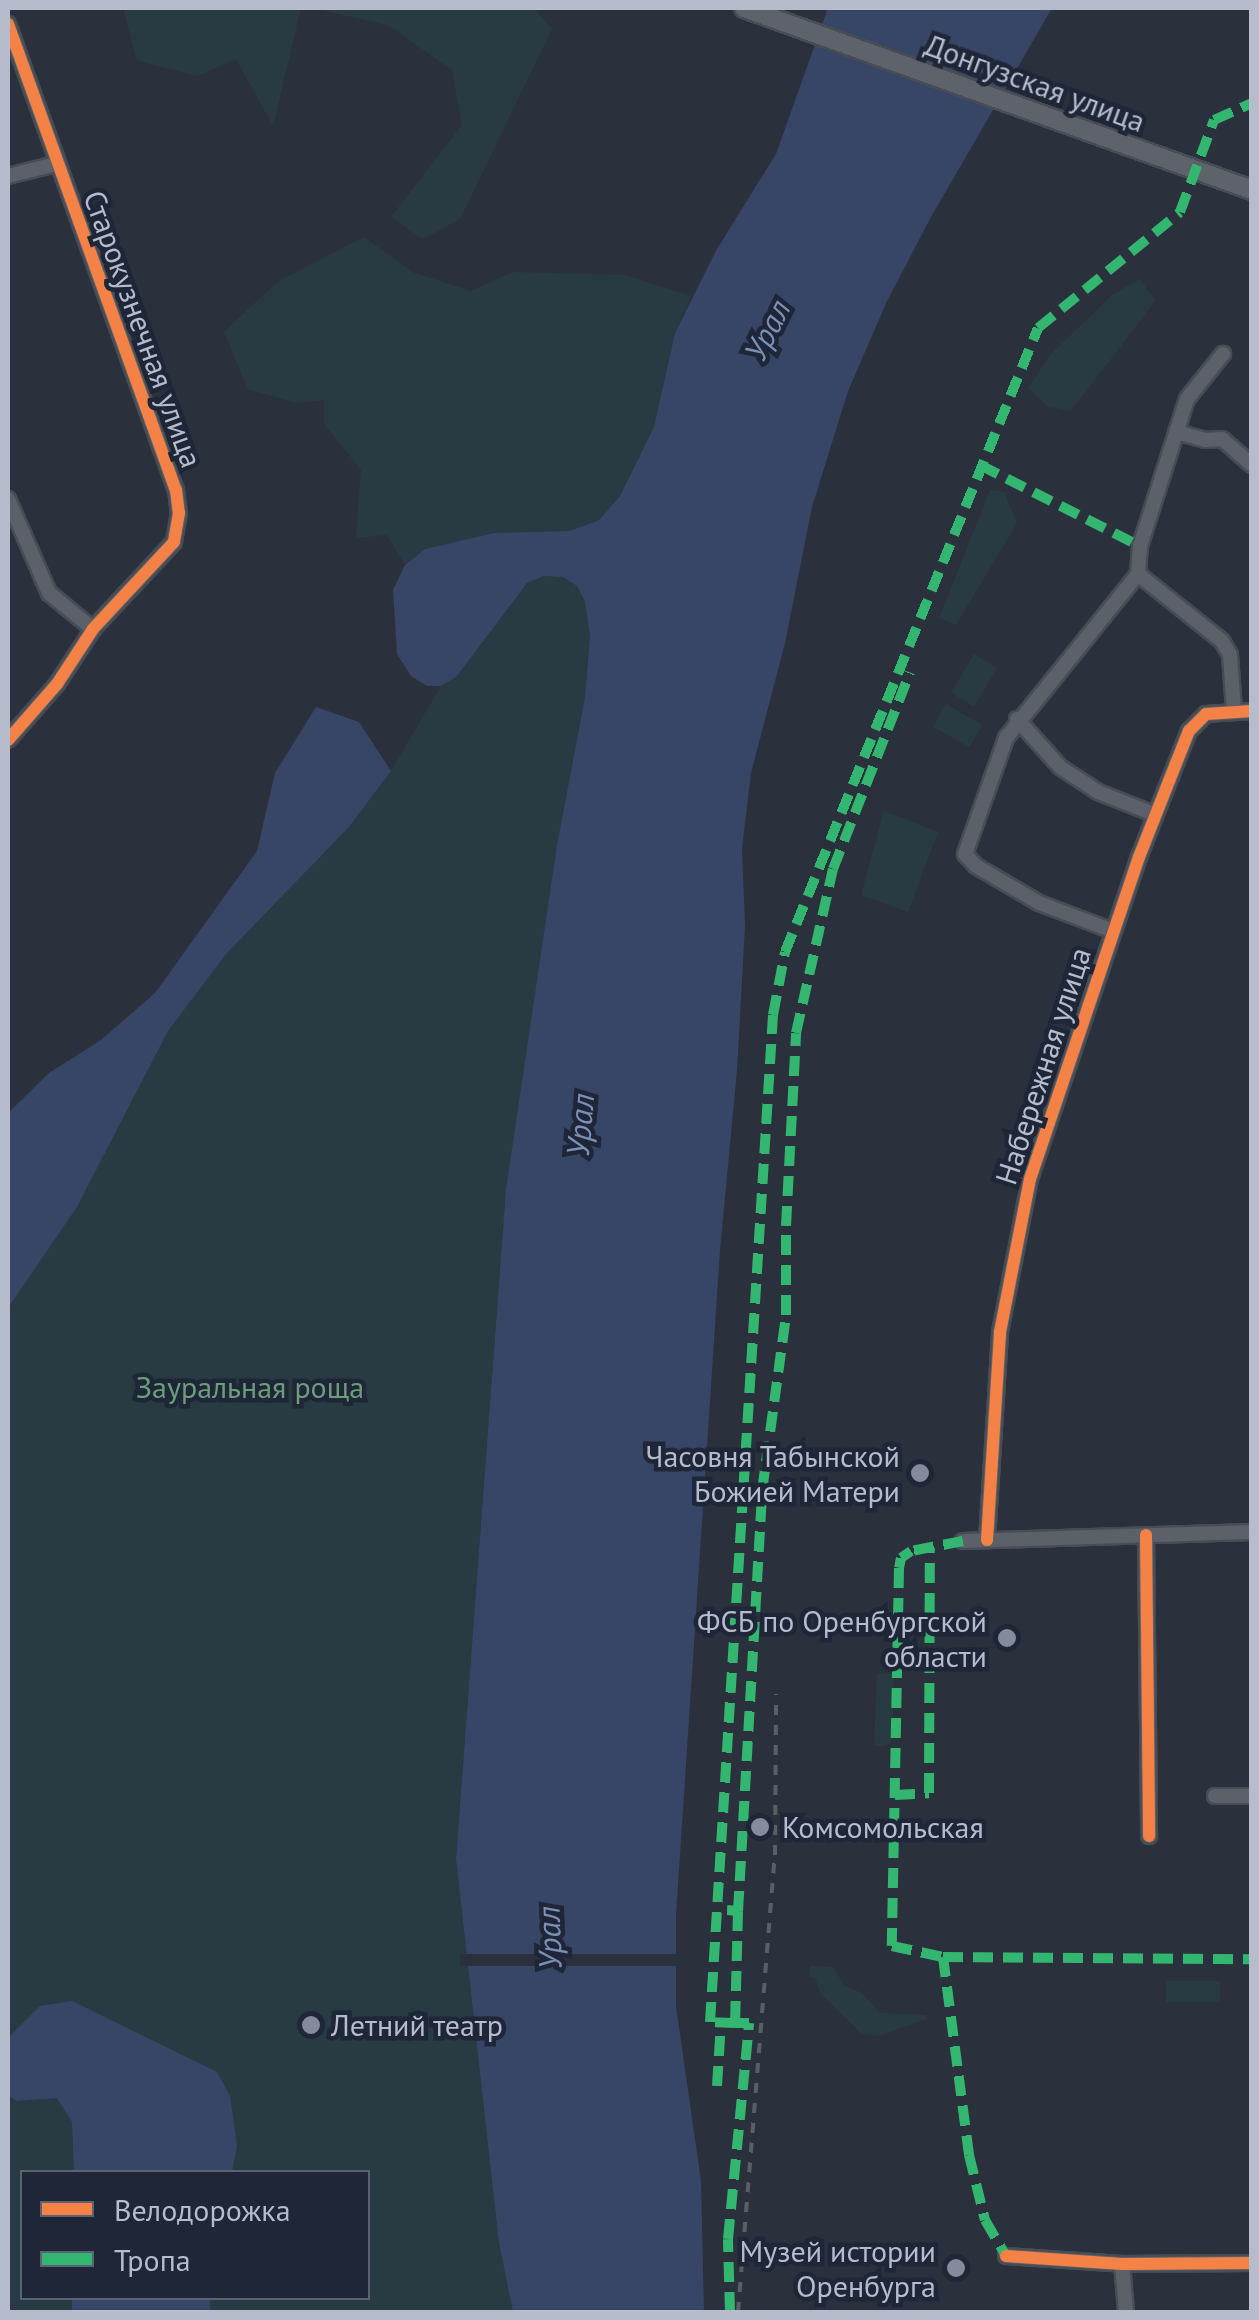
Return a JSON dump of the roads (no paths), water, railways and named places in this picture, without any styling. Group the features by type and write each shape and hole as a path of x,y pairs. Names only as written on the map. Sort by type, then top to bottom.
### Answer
{"main road":[{"name":"Донгузская улица","path":"744,8 1252,190"}],"street":[{"name":"Старокузнечная улица","path":"8,24 176,490 180,513 174,542 94,628 57,684 8,740"},
{"path":"8,176 56,164"},
{"path":"1113,931 1039,902 976,866 965,854 996,757 1017,719 1138,574 1140,546 1194,385 1223,354"},
{"path":"1176,432 1205,440 1222,439 1252,465"},
{"path":"8,500 50,593 94,628"},
{"path":"1138,574 1222,641 1230,654 1234,711 1252,711"},
{"name":"Набережная улица","path":"987,1540 1000,1332 1030,1179 1154,814 1189,731 1206,714 1234,711"},
{"path":"1017,719 1060,767 1098,792 1154,814"},
{"path":"963,1542 1252,1532"},
{"path":"1146,1535 1149,1836"},
{"path":"1215,1796 1252,1796"},
{"path":"1006,2256 1122,2264 1252,2263"},
{"path":"1122,2264 1126,2312"}],"water":[{"name":"Урал","path":"828,8 1052,8 931,217 887,301 848,391 812,507 785,643 751,773 742,848 745,926 737,1070 720,1250 676,1915 676,2006 701,2181 704,2312 513,2312 499,2243 456,1859 506,1189 557,845 585,697 590,636 585,602 577,586 563,577 544,576 527,583 456,677 441,686 427,686 411,676 397,654 393,590 405,565 425,549 494,533 570,531 599,520 620,496 654,427 675,333 717,249 776,154"},
{"path":"316,707 359,722 391,771 349,827 226,954 168,1031 77,1207 8,1308 8,1113 49,1073 101,1040 155,993 257,851 275,773"},
{"path":"72,2001 217,2072 230,2096 237,2145 232,2170 74,2170 72,2122 57,2098 16,2101 8,2095 8,2038 40,2006"},
{"path":"72,2300 210,2300 210,2312 72,2312"}],"railway":[{"path":"738,2312 775,1855 776,1694"}],"place":[{"name":"Часовня Табынской Божией Матери","path":"920,1473"},
{"name":"ФСБ по Оренбургской области","path":"1007,1638"},
{"name":"Комсомольская","path":"760,1827"},
{"name":"Летний театр","path":"311,2025"},
{"name":"Музей истории Оренбурга","path":"956,2268"}],"park label":[{"name":"Зауральная роща","path":"250,1387"}]}
